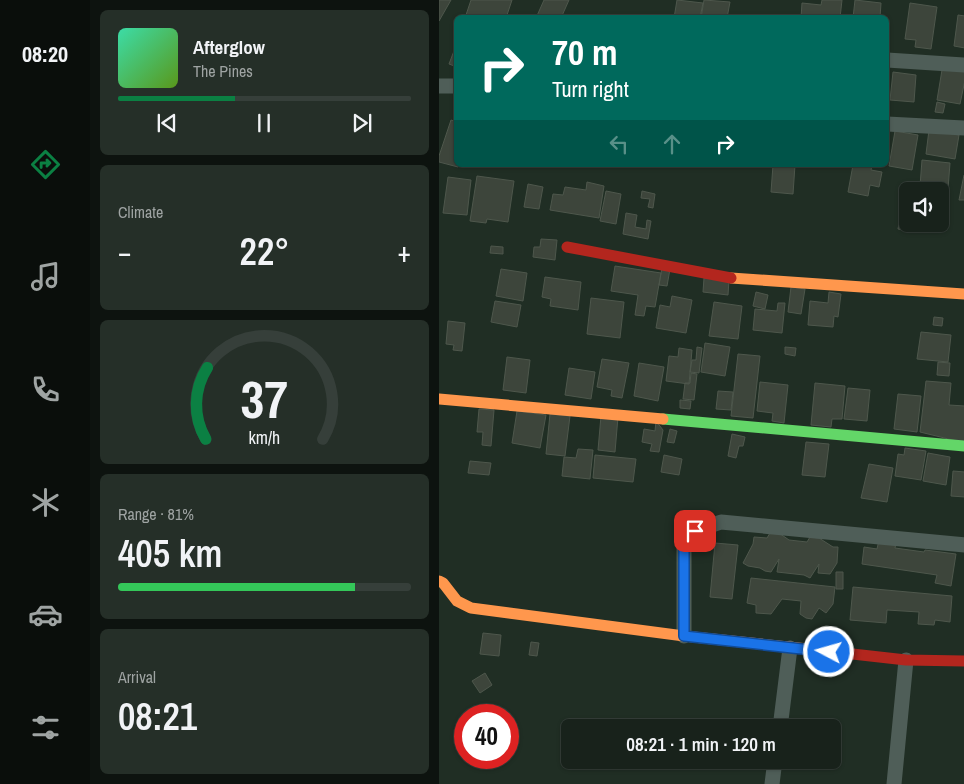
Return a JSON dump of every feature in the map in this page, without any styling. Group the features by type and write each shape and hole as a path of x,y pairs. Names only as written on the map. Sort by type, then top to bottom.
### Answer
{"street":[{"path":"889,60 964,65"},
{"path":"439,86 454,86"},
{"path":"889,124 964,128"},
{"path":"567,247 732,278 964,294"},
{"path":"439,399 964,446"},
{"path":"684,636 684,550 695,531 721,522 964,545"},
{"path":"439,581 443,583 457,601 471,608 790,648 906,660 964,662"},
{"path":"780,719 790,648"},
{"path":"894,784 906,660"},
{"path":"772,784 774,769"}],"building":[{"path":"439,0 451,0 439,21"},
{"path":"471,0 512,0 507,15 466,15"},
{"path":"544,0 569,0 562,15 537,15"},
{"path":"677,0 703,3 701,15 674,15"},
{"path":"704,0 730,2 728,15 702,15"},
{"path":"822,0 842,0 840,15 801,15 802,3 821,5"},
{"path":"855,0 881,3 880,15 853,15"},
{"path":"910,3 937,7 931,49 915,47 916,40 905,39"},
{"path":"958,15 965,16 965,48 954,46"},
{"path":"454,51 454,66 449,64"},
{"path":"943,64 965,68 965,80 960,104 937,100"},
{"path":"893,72 916,75 914,102 890,100"},
{"path":"937,102 945,104 943,113 935,112"},
{"path":"451,120 454,121 454,166 439,162 439,156"},
{"path":"929,130 959,135 955,159 926,154"},
{"path":"895,131 918,135 912,170 889,166"},
{"path":"922,160 950,163 949,182 920,182"},
{"path":"773,167 795,167 793,194 771,192"},
{"path":"853,167 872,167 871,170 882,172 879,187 870,185 868,196 848,192"},
{"path":"964,175 965,200 959,200"},
{"path":"477,176 514,181 508,222 487,219 486,223 470,221"},
{"path":"448,177 471,180 467,215 443,213"},
{"path":"587,182 604,186 599,218 550,210 553,194 563,195 565,187 586,190"},
{"path":"528,184 543,187 539,209 524,207"},
{"path":"606,191 621,194 616,224 600,221"},
{"path":"642,191 655,194 653,208 648,207 650,199 641,198"},
{"path":"626,213 637,215 635,227 646,229 647,220 651,221 648,239 623,234"},
{"path":"541,239 557,240 555,260 533,257 534,247 540,247"},
{"path":"491,246 503,247 503,254 490,253"},
{"path":"615,266 661,273 655,307 646,306 644,316 635,315 638,295 611,291"},
{"path":"662,268 670,269 667,286 659,285"},
{"path":"501,269 527,273 523,301 496,296"},
{"path":"545,277 581,282 578,310 550,306 551,299 542,297"},
{"path":"704,278 729,280 728,295 703,292"},
{"path":"791,287 805,289 801,314 788,312"},
{"path":"756,292 768,295 765,309 753,306"},
{"path":"829,292 841,294 838,317 834,316 833,327 808,325 810,301 828,303"},
{"path":"672,296 692,300 686,333 656,328 660,305 670,307"},
{"path":"591,298 624,302 620,338 587,334"},
{"path":"495,301 521,305 517,327 491,322"},
{"path":"714,302 742,306 738,339 709,336"},
{"path":"778,303 785,303 782,333 753,330 755,309 777,311"},
{"path":"934,317 943,318 942,326 933,325"},
{"path":"448,321 465,323 462,351 453,350 454,345 446,344"},
{"path":"921,332 951,335 948,362 917,359"},
{"path":"705,343 730,347 725,376 701,372"},
{"path":"697,347 702,348 699,373 690,372 692,360 696,360"},
{"path":"785,347 796,348 795,356 785,354"},
{"path":"679,348 692,350 689,384 666,381 669,356 678,357"},
{"path":"738,354 760,356 753,418 731,416"},
{"path":"507,357 530,360 526,393 503,390"},
{"path":"602,359 629,363 622,398 611,396 612,390 597,387"},
{"path":"938,362 950,363 949,376 937,375"},
{"path":"639,363 664,367 658,401 634,396"},
{"path":"569,368 595,372 591,399 565,395"},
{"path":"691,373 697,374 694,400 683,399 685,383 690,383"},
{"path":"926,381 951,383 949,405 965,406 965,443 920,432"},
{"path":"760,382 788,385 784,423 772,421 773,413 757,411"},
{"path":"815,383 845,386 842,419 832,419 831,427 811,425"},
{"path":"848,388 870,390 867,421 844,419"},
{"path":"718,391 733,392 731,410 716,409"},
{"path":"898,394 921,396 917,432 894,429"},
{"path":"680,400 691,401 690,409 680,408"},
{"path":"479,409 494,410 491,446 482,445 483,432 477,432"},
{"path":"517,411 546,415 540,448 512,443"},
{"path":"550,414 570,416 565,456 546,454"},
{"path":"601,416 618,417 615,452 598,450"},
{"path":"656,421 663,430 659,452 650,451 652,444 642,442 644,429 655,431"},
{"path":"670,429 677,431 674,443 667,442"},
{"path":"732,434 745,437 743,446 739,446 736,458 728,456"},
{"path":"806,442 829,444 825,477 802,475"},
{"path":"905,448 926,451 921,480 895,476 898,454 904,455"},
{"path":"578,449 593,450 590,479 562,476 564,457 576,458"},
{"path":"928,453 950,457 946,485 923,481"},
{"path":"595,455 636,459 633,482 593,478"},
{"path":"664,455 682,459 679,475 661,472"},
{"path":"470,461 491,463 489,475 468,473"},
{"path":"869,464 893,468 887,502 861,498"},
{"path":"953,471 965,472 965,497 951,496"},
{"path":"770,533 779,533 789,540 807,542 810,537 819,538 833,547 838,547 837,563 830,574 818,573 819,564 810,578 804,575 777,572 779,559 771,572 743,563 753,544 754,537 767,538"},
{"path":"879,540 896,543 895,548 956,554 951,586 935,583 937,575 862,564 864,547 877,549"},
{"path":"715,543 738,545 732,599 710,597"},
{"path":"836,572 843,572 843,589 836,589"},
{"path":"751,578 835,587 833,604 826,613 819,608 812,619 800,614 801,601 782,599 771,614 756,613 756,605 747,603"},
{"path":"853,587 952,596 950,622 935,620 934,625 918,624 919,612 887,610 886,623 850,620"},
{"path":"483,633 501,635 499,656 480,654"},
{"path":"531,642 539,643 537,656 529,655"},
{"path":"485,673 492,685 480,693 472,681"}],"traffic: fast":[{"path":"663,419 965,446"}],"traffic: slow":[{"path":"731,278 965,294"},
{"path":"439,399 663,419"},
{"path":"439,581 443,583 457,601 471,608 684,636 808,649"}],"traffic: jam":[{"path":"567,247 731,278"},
{"path":"808,649 906,660 965,661"}],"route":[{"path":"695,531 684,550 684,636 829,652"}]}
